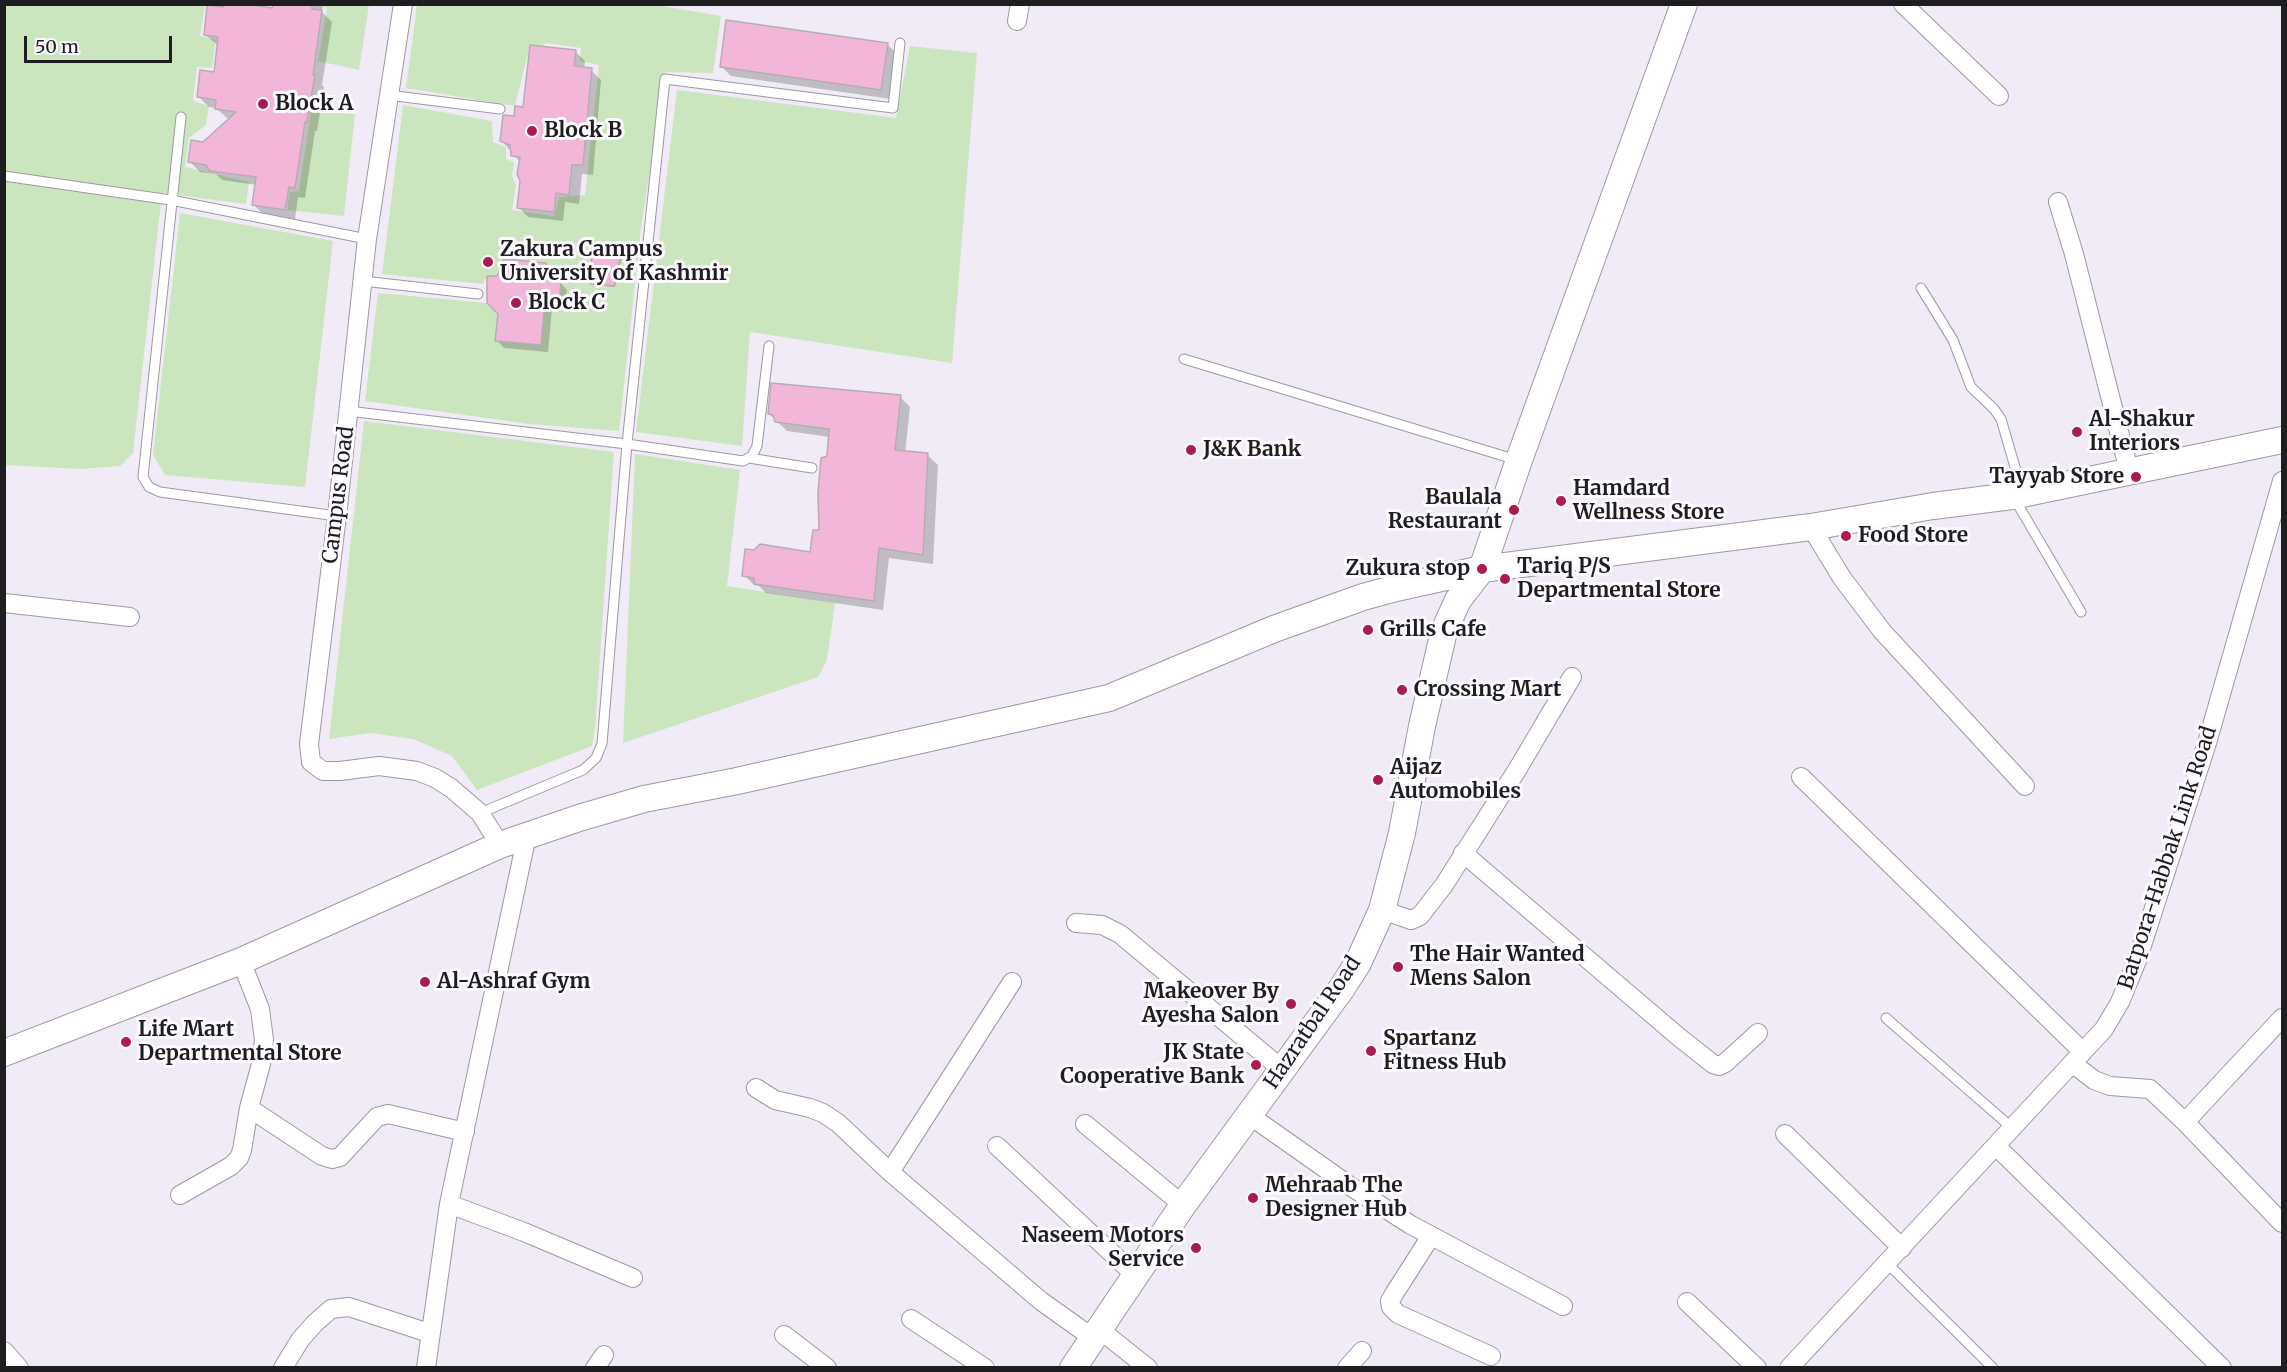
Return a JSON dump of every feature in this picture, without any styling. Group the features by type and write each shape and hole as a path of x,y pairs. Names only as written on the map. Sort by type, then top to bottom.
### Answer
{"main road":[{"name":"Hazratbal Road","path":"1073,1368 1183,1205 1283,1070 1358,963 1382,910 1395,865 1444,631 1458,600 1482,569 1519,460 1684,4"},
{"path":"4,1053 241,961 527,835 644,799 737,781 1108,698 1263,633 1363,597 1482,569 1811,527 1933,506 2018,495 2283,440"}],"street":[{"name":"Campus Road","path":"403,4 367,239 337,516 309,744 311,762 323,771 379,766 417,771 452,788 480,813 500,845"},
{"path":"1903,4 1999,96"},
{"path":"2058,202 2074,254 2129,471"},
{"name":"Batpora-Habbak Link Road","path":"1789,1368 2104,1029 2120,1002 2138,958 2207,743 2283,481"},
{"path":"1811,527 1837,571 1882,632 2025,786"},
{"path":"4,603 130,618"},
{"path":"1382,910 1411,920 1420,916 1444,885 1517,770 1572,677"},
{"path":"1801,777 2078,1057 2094,1080 2110,1086 2150,1089 2283,1223"},
{"path":"426,1368 429,1333 449,1204 527,835"},
{"path":"1463,853 1713,1064 1725,1063 1758,1033"},
{"path":"1076,923 1102,926 1120,934 1283,1070"},
{"path":"180,1195 231,1166 239,1158 261,1064 264,1040 260,1009 241,961"},
{"path":"890,1172 1012,982"},
{"path":"2185,1122 2283,1018"},
{"path":"756,1088 775,1100 823,1113 838,1123 890,1172 1041,1301 1148,1368"},
{"path":"249,1108 322,1156 332,1159 340,1157 377,1118 388,1114 465,1132"},
{"path":"1249,1115 1350,1186 1431,1236 1563,1306"},
{"path":"1085,1124 1183,1205"},
{"path":"1785,1134 1902,1248"},
{"path":"997,1146 1135,1275"},
{"path":"1996,1146 2222,1368"},
{"path":"449,1204 524,1232 633,1278"},
{"path":"1431,1236 1390,1301 1391,1307 1398,1314 1491,1356"},
{"path":"1687,1302 1757,1368"},
{"path":"283,1368 300,1340 331,1309 350,1307 429,1333"},
{"path":"911,1319 985,1368"},
{"path":"784,1335 827,1368"},
{"path":"4,1351 19,1368"},
{"path":"1347,1368 1362,1351"}],"lane":[{"path":"480,813 584,770 596,758 602,744 627,444 665,79 893,108 900,43"},
{"path":"388,95 500,109"},
{"path":"181,117 143,477 148,487 160,492 337,516"},
{"path":"4,176 171,200 367,239"},
{"path":"363,281 478,294"},
{"path":"1921,288 1953,340 1971,387 2001,419 2018,495 2081,612"},
{"path":"348,411 627,444 743,461 749,458 757,446 769,346"},
{"path":"1184,359 1519,460"},
{"path":"749,458 812,468"},
{"path":"1886,1018 2011,1127"},
{"path":"1887,1263 1994,1368"}],"green space":[{"path":"651,4 721,16 713,73 665,72 641,228 619,431 529,424 365,401 378,293 487,303 498,314 495,341 540,345 545,302 558,304 561,281 544,280 545,263 504,259 497,276 487,276 483,284 382,274 403,105 492,121 493,142 506,147 506,159 514,162 512,176 516,185 512,210 554,216 559,197 585,195 599,65 580,61 581,48 546,43 542,46 530,45 515,106 406,88 417,5"},
{"path":"4,5 205,5 200,36 216,40 212,68 197,67 193,101 209,106 206,125 189,138 185,167 249,182 246,204 162,193 133,453 120,466 82,469 5,465"},
{"path":"319,5 369,5 359,70 318,61 327,8"},
{"path":"910,46 977,53 952,363 750,332 742,446 636,432 677,90 896,118"},
{"path":"311,111 355,114 344,216 287,210 290,192 299,191"},
{"path":"180,213 333,241 305,487 165,475 153,455"},
{"path":"364,421 614,452 592,746 477,790 452,756 413,739 370,733 329,739"},
{"path":"635,454 740,470 727,586 835,603 827,660 818,677 623,743"}],"building":[{"name":"Block A","path":"226,4 247,4 272,8 273,4 312,4 312,9 322,10 313,75 315,75 295,188 289,187 285,210 252,205 256,177 210,171 206,165 188,162 191,140 203,142 236,112 215,109 216,100 197,97 200,70 214,72 218,37 204,35 207,5 223,7"},
{"path":"726,20 888,43 881,90 720,67"},
{"name":"Block B","path":"530,45 576,50 574,66 592,68 583,165 572,165 569,195 556,193 554,212 517,208 520,181 517,174 520,157 511,156 510,145 500,141 503,115 514,116 515,106 523,107"},
{"path":"592,242 623,246 614,286 591,284"},
{"name":"Block C","path":"504,259 546,263 544,280 561,281 559,304 545,302 541,345 495,341 498,314 487,303 487,276 497,276"},
{"path":"771,383 901,395 895,450 928,453 923,555 879,548 874,601 754,584 754,578 742,576 745,549 754,550 760,544 810,552 813,530 819,530 818,493 821,458 827,456 829,429 775,422 773,415 768,414"}],"place":[{"name":"Block A","path":"263,104"},
{"name":"Block B","path":"532,131"},
{"name":"Zakura Campus University of Kashmir","path":"488,262"},
{"name":"Block C","path":"516,303"},
{"name":"Al-Shakur Interiors","path":"2077,432"},
{"name":"J&K Bank","path":"1191,450"},
{"name":"Tayyab Store","path":"2136,477"},
{"name":"Hamdard Wellness Store","path":"1561,501"},
{"name":"Baulala Restaurant","path":"1514,510"},
{"name":"Food Store","path":"1846,536"},
{"name":"Zukura stop","path":"1482,569"},
{"name":"Tariq P/S Departmental Store","path":"1505,579"},
{"name":"Grills Cafe","path":"1368,630"},
{"name":"Crossing Mart","path":"1402,690"},
{"name":"Aijaz Automobiles","path":"1378,780"},
{"name":"The Hair Wanted Mens Salon","path":"1398,967"},
{"name":"Al-Ashraf Gym","path":"425,982"},
{"name":"Makeover By Ayesha Salon","path":"1291,1004"},
{"name":"Life Mart Departmental Store","path":"126,1042"},
{"name":"Spartanz Fitness Hub","path":"1371,1051"},
{"name":"JK State Cooperative Bank","path":"1256,1065"},
{"name":"Mehraab The Designer Hub","path":"1253,1198"},
{"name":"Naseem Motors Service","path":"1196,1248"}]}
